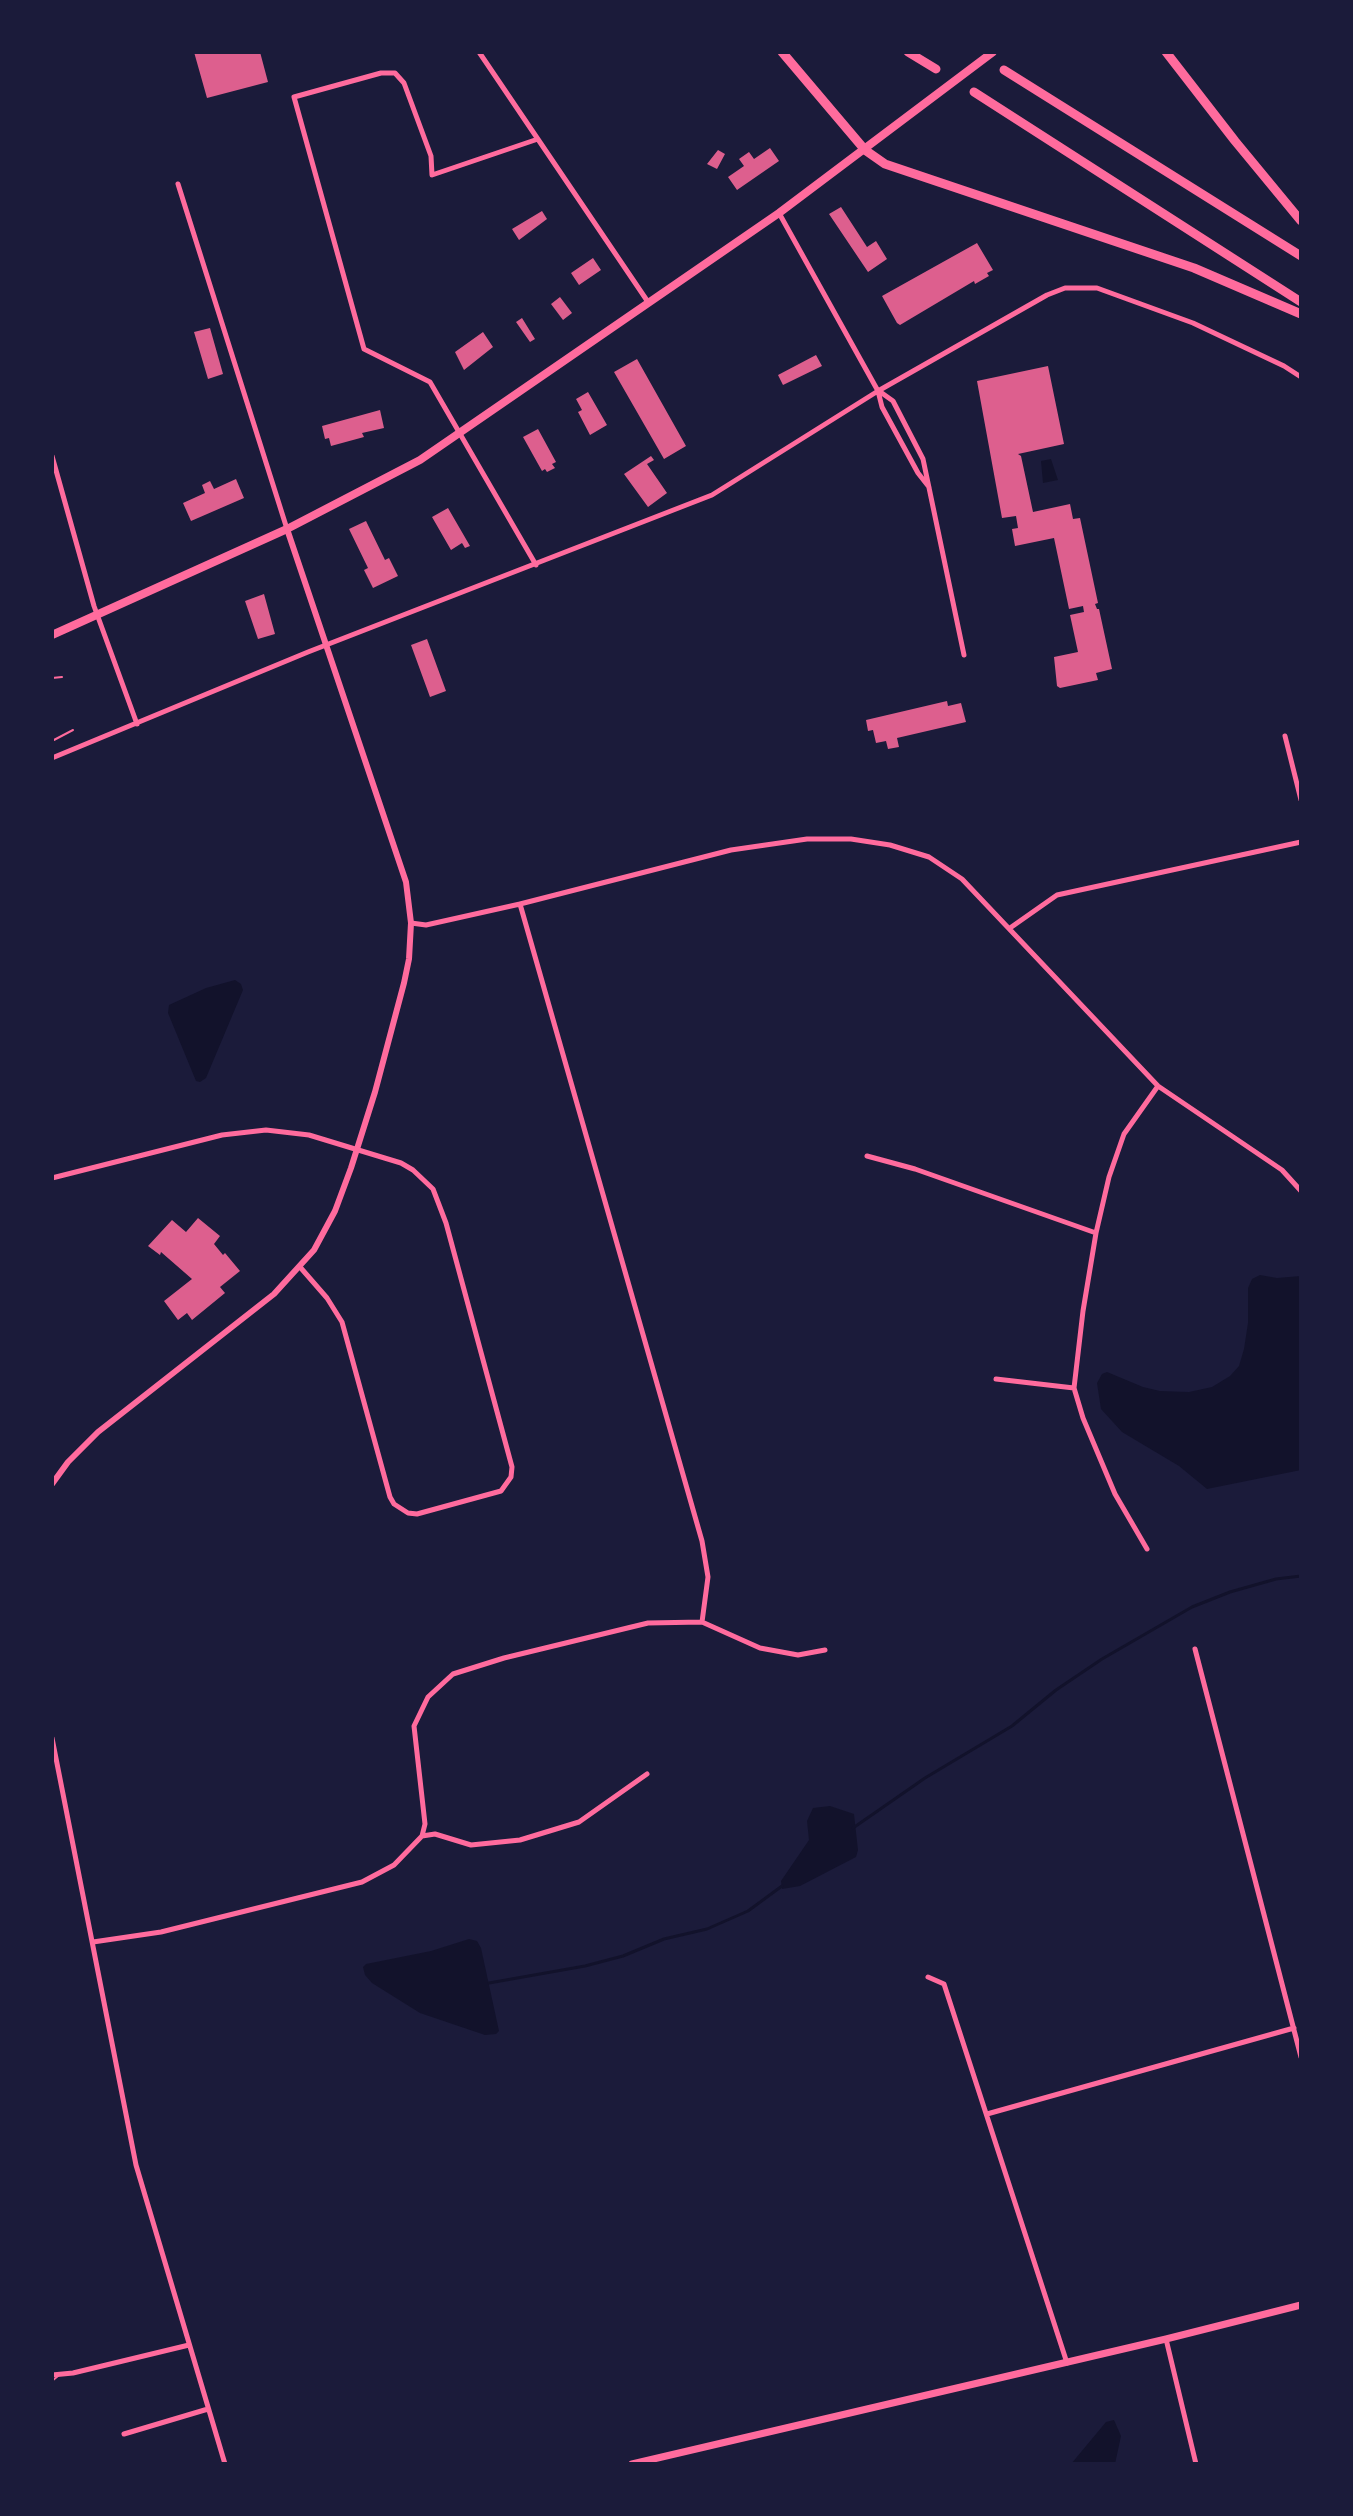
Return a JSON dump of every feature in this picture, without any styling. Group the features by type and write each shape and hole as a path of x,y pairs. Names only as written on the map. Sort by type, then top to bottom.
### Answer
{"highway":[{"path":"782,52 865,150 885,164 1194,268 1301,314"},
{"path":"908,52 936,69"},
{"path":"1168,54 1301,221"},
{"path":"1004,70 1301,256"},
{"path":"974,92 1301,302"}],"main road":[{"path":"52,635 287,529 372,487 460,434 779,213 993,52"},
{"path":"632,2464 1301,2305"}],"street":[{"path":"479,52 648,302"},
{"path":"536,565 430,382 364,349 294,97 381,73 395,73 404,83 431,156 432,175 538,139"},
{"path":"52,1484 75,1455 124,1409 236,1326 300,1267 314,1250 330,1222 357,1149 409,959 411,923 406,882 287,529 178,184"},
{"path":"779,213 878,391 882,407 918,473 929,487"},
{"path":"52,758 327,645 712,495 878,391 1047,295 1074,287 1097,288 1193,323 1301,377"},
{"path":"878,391 893,401 923,459 964,655"},
{"path":"52,456 98,616 137,724"},
{"path":"1285,736 1301,800"},
{"path":"411,923 426,925 520,904 731,850 807,839 851,839 890,845 929,857 962,879 1158,1086 1282,1170 1301,1191"},
{"path":"1010,928 1057,895 1301,842"},
{"path":"520,904 702,1541 708,1577 702,1622"},
{"path":"1147,1549 1115,1494 1083,1418 1074,1388 1096,1233 1109,1177 1124,1134 1158,1086"},
{"path":"52,1178 244,1131 295,1132 401,1163 413,1170 433,1189 440,1203 512,1467 511,1477 501,1491 417,1514 408,1513 394,1504 342,1322 327,1298 300,1267"},
{"path":"867,1156 915,1169 1096,1233"},
{"path":"996,1379 1074,1388"},
{"path":"93,1942 161,1932 362,1882 394,1865 422,1836 425,1824 414,1726 428,1697 453,1674 504,1658 648,1623 702,1622 760,1648 798,1655 825,1650"},
{"path":"1195,1649 1301,2057"},
{"path":"52,1738 136,2165 225,2464"},
{"path":"422,1836 435,1834 471,1845 520,1840 579,1822 647,1774"},
{"path":"928,1977 944,1984 1067,2363"},
{"path":"987,2114 1294,2028"},
{"path":"1166,2339 1196,2464"},
{"path":"55,2375 189,2345"},
{"path":"124,2434 208,2409"}],"lane":[{"path":"52,678 62,677"},
{"path":"52,741 73,730"},
{"path":"52,2381 55,2375"}],"shaded area":[{"path":"1051,459 1058,480 1043,483 1041,461"},
{"path":"235,980 243,990 206,1078 196,1081 168,1013 169,1005 206,988"},
{"path":"1260,1275 1277,1278 1301,1276 1301,1470 1207,1489 1179,1466 1122,1432 1101,1409 1097,1383 1107,1372 1143,1387 1189,1392 1212,1387 1230,1376 1239,1366 1244,1349 1248,1288 1252,1279"},
{"path":"830,1806 854,1814 856,1857 800,1886 782,1889 781,1881 809,1840 807,1821 813,1808"},
{"path":"469,1939 477,1941 481,1948 499,2031 496,2034 485,2035 420,2013 372,1983 365,1975 363,1967 366,1964 431,1951"},
{"path":"1114,2420 1121,2436 1115,2464 1071,2464 1106,2422"}],"building":[{"path":"194,52 260,52 268,82 207,98"},
{"path":"770,148 779,161 737,190 728,177 744,166 739,159 749,152 754,159"},
{"path":"718,150 725,154 717,169 707,164"},
{"path":"841,207 867,247 876,241 887,259 868,272 829,214"},
{"path":"542,211 547,219 519,240 512,229"},
{"path":"977,243 993,270 987,273 989,276 975,284 974,281 900,325 897,323 882,296"},
{"path":"593,258 601,270 579,285 571,273"},
{"path":"560,297 572,313 563,320 551,304"},
{"path":"522,318 535,339 530,342 516,322"},
{"path":"210,328 223,374 208,379 194,332"},
{"path":"483,332 493,347 464,370 455,352"},
{"path":"816,355 822,366 783,385 778,375"},
{"path":"637,359 686,446 664,459 614,372"},
{"path":"1048,366 1064,444 1018,454 1021,456 1033,512 1070,504 1073,519 1080,518 1098,603 1095,604 1099,609 1112,669 1096,673 1098,680 1060,688 1057,686 1054,657 1078,652 1070,615 1084,612 1083,606 1069,609 1054,538 1015,546 1012,529 1018,528 1016,516 1002,518 977,381"},
{"path":"588,392 607,425 590,435 578,412 582,410 576,399"},
{"path":"380,410 384,428 331,446 329,438 325,439 322,426"},
{"path":"538,429 556,462 552,464 555,468 547,472 545,469 542,471 523,437"},
{"path":"651,456 654,460 647,464 667,493 648,507 624,474"},
{"path":"236,479 244,498 191,521 183,503 205,493 202,485 210,481 214,489"},
{"path":"448,508 470,546 465,548 462,543 451,550 432,517"},
{"path":"366,521 385,560 389,558 398,576 373,588 364,570 368,568 349,529"},
{"path":"264,594 275,634 258,639 245,601"},
{"path":"427,639 446,691 430,697 411,645"},
{"path":"947,701 948,706 961,703 966,722 897,738 899,747 888,749 886,741 876,743 873,730 868,731 866,720"},
{"path":"198,1218 220,1236 214,1244 240,1271 220,1287 225,1293 192,1320 187,1313 178,1320 164,1301 192,1279 161,1252 160,1255 148,1246 172,1220 186,1232"}],"waterway":[{"path":"853,1828 925,1778 1012,1726 1056,1690 1102,1659 1192,1607 1230,1592 1276,1579 1301,1576"},
{"path":"489,1983 585,1966 623,1956 664,1939 707,1929 748,1911 782,1886"}]}
